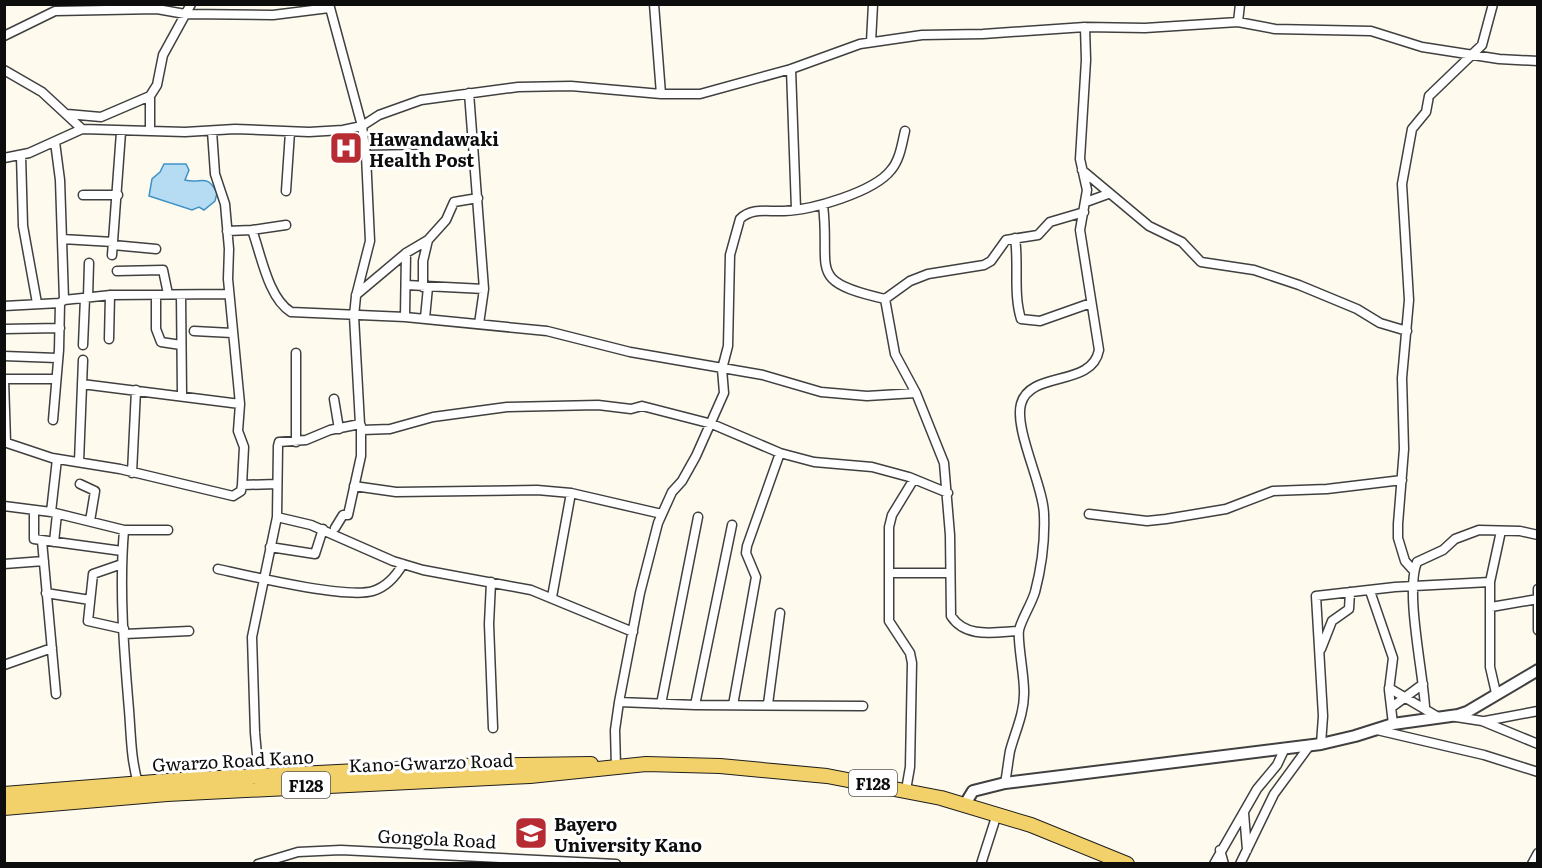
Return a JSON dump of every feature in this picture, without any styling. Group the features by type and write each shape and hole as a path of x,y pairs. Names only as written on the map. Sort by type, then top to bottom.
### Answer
{"main road":[{"name":"Gwarzo Road Kano","path":"4,794 259,776 567,762 612,767"},
{"name":"F128","path":"612,767 646,764 756,767 827,776 906,790 997,814 1127,864"},
{"name":"Kano-Gwarzo Road","path":"4,808 167,794 530,776 612,767"}],"street":[{"path":"150,130 150,96 157,85 163,55 191,4"},
{"path":"654,4 661,94"},
{"path":"871,42 873,4"},
{"path":"1238,22 1240,4"},
{"path":"1414,571 1405,561 1398,538 1402,480 1401,393 1409,300 1402,193 1410,136 1426,112 1429,96 1482,45 1493,4"},
{"path":"4,36 55,11 157,9 185,14 227,9 273,15 329,6 362,126 366,155 370,242 356,296 354,316 361,456 348,515 340,518 335,528"},
{"path":"4,158 21,155 82,129 121,132 235,129 328,132 362,126 379,115 410,103 469,93 556,85 661,94 700,94 791,69 871,42 922,35 1000,33 1085,27 1145,28 1238,22 1284,30 1371,31 1422,47 1538,61"},
{"path":"1005,783 1010,752 1023,706 1019,631 1035,591 1044,514 1020,409 1028,393 1052,380 1080,373 1098,357 1080,230 1087,190 1082,169 1085,27"},
{"path":"1482,45 1487,56"},
{"path":"791,69 796,209"},
{"path":"4,70 42,92 82,129"},
{"path":"469,93 484,289 480,324"},
{"path":"67,114 101,117 150,96"},
{"path":"94,131 101,117"},
{"path":"56,379 5,379 5,442 57,459 233,496 241,490 244,447 238,431 240,404 229,294 225,204 215,174 212,131"},
{"path":"612,767 619,702 650,554 662,514 672,492 682,481 712,424 724,393 722,369 728,346 730,255 740,219 753,211 823,205 856,193 890,172 905,131"},
{"path":"112,255 121,132"},
{"path":"286,191 290,132"},
{"path":"53,420 62,302 62,238 55,142"},
{"path":"366,155 418,154"},
{"path":"21,155 23,226 37,303"},
{"path":"1082,169 1108,194 1149,226 1182,242 1201,261 1254,270 1299,285 1357,309 1380,323 1407,331"},
{"path":"1086,202 1108,194"},
{"path":"83,195 118,195"},
{"path":"356,296 406,253 428,240 446,220 454,202 478,198"},
{"path":"823,205 824,252 828,275 837,284 885,299"},
{"path":"885,299 910,281 928,274 956,268 979,267 991,261 1006,240 1038,235 1050,222 1084,212"},
{"path":"227,231 286,225"},
{"path":"252,230 258,257 277,297 287,310 354,316 405,316 547,332 612,348 763,375 821,392 867,396 916,393"},
{"path":"62,238 156,249"},
{"path":"1015,238 1018,260 1015,281 1021,319 1040,321 1091,303"},
{"path":"425,318 423,261 428,240"},
{"path":"405,316 406,253"},
{"path":"83,345 89,263"},
{"path":"117,271 164,270 168,294"},
{"path":"406,285 484,289"},
{"path":"4,306 62,302 110,295 229,294"},
{"path":"109,339 110,295"},
{"path":"156,295 156,329 161,342 182,345"},
{"path":"182,295 182,395"},
{"path":"885,299 895,354 916,393 944,463 948,493 949,611 956,624 972,632 1019,631"},
{"path":"4,329 60,328"},
{"path":"194,332 232,333"},
{"path":"296,353 296,442"},
{"path":"4,356 57,358"},
{"path":"79,462 83,360"},
{"path":"82,384 240,404"},
{"path":"132,473 136,433 136,390"},
{"path":"334,399 339,429"},
{"path":"259,776 251,655 255,612 277,517 279,442 296,442 339,429 361,427 390,429 433,417 507,408 572,405 631,409 642,406 712,424 754,445 780,453 814,462 858,464 914,479 948,493"},
{"path":"732,705 756,577 746,553 747,546 780,453"},
{"path":"54,542 57,459"},
{"path":"906,790 910,767 912,663 910,653 889,621 891,573 889,527 896,508 914,479"},
{"path":"1089,514 1147,521 1176,518 1226,509 1273,491 1326,489 1402,480"},
{"path":"80,484 95,491 90,521"},
{"path":"242,485 277,484"},
{"path":"354,486 396,492 537,490 571,493 662,514"},
{"path":"552,597 571,493"},
{"path":"4,506 54,513 124,530 168,530"},
{"path":"34,511 33,537 42,541 122,551"},
{"path":"277,517 323,529 403,564 531,590 633,632"},
{"path":"661,704 698,517"},
{"path":"695,705 732,525"},
{"path":"270,547 315,554 323,529"},
{"path":"124,530 122,551 124,631 133,768 138,783"},
{"path":"1425,707 1413,586 1414,571 1423,558 1443,550 1455,539 1479,530 1529,532 1538,535"},
{"path":"1497,693 1490,667 1490,582 1501,531"},
{"path":"42,541 56,694"},
{"path":"4,564 44,561"},
{"path":"122,564 93,574 88,621 124,631 189,631"},
{"path":"218,569 262,579 361,593 385,585 403,564"},
{"path":"891,573 950,573"},
{"path":"491,582 489,624 493,728"},
{"path":"1240,864 1274,794 1315,744 1323,716 1315,597 1413,586 1490,582"},
{"path":"1538,589 1538,630"},
{"path":"1370,591 1391,646 1393,658 1389,688 1393,724"},
{"path":"1320,655 1332,621 1349,609 1350,592"},
{"path":"46,593 90,600"},
{"path":"1491,607 1537,599"},
{"path":"768,704 780,613"},
{"path":"4,665 52,648"},
{"path":"965,804 974,791 1005,783 1315,744 1377,730 1393,724 1450,716 1467,712 1538,670"},
{"path":"1392,708 1423,684"},
{"path":"1389,688 1425,707 1438,717"},
{"path":"619,702 863,706"},
{"path":"1482,721 1538,711"},
{"path":"1450,716 1482,721 1538,744"},
{"path":"1377,730 1484,755 1538,772"},
{"path":"1214,864 1257,789 1277,765 1285,748"},
{"path":"1244,813 1247,850"},
{"path":"981,864 997,814"},
{"name":"Gongola Road","path":"258,864 280,855 316,850 616,864"},
{"path":"1220,850 1224,864"},
{"path":"1532,864 1538,853"}],"water":[{"path":"164,164 186,164 189,170 185,180 204,180 210,183 217,193 215,201 204,210 199,207 192,210 149,196 152,179 160,172"}],"place":[{"name":"Hawandawaki Health Post","path":"346,148"},
{"name":"Bayero University Kano","path":"531,833"}]}
